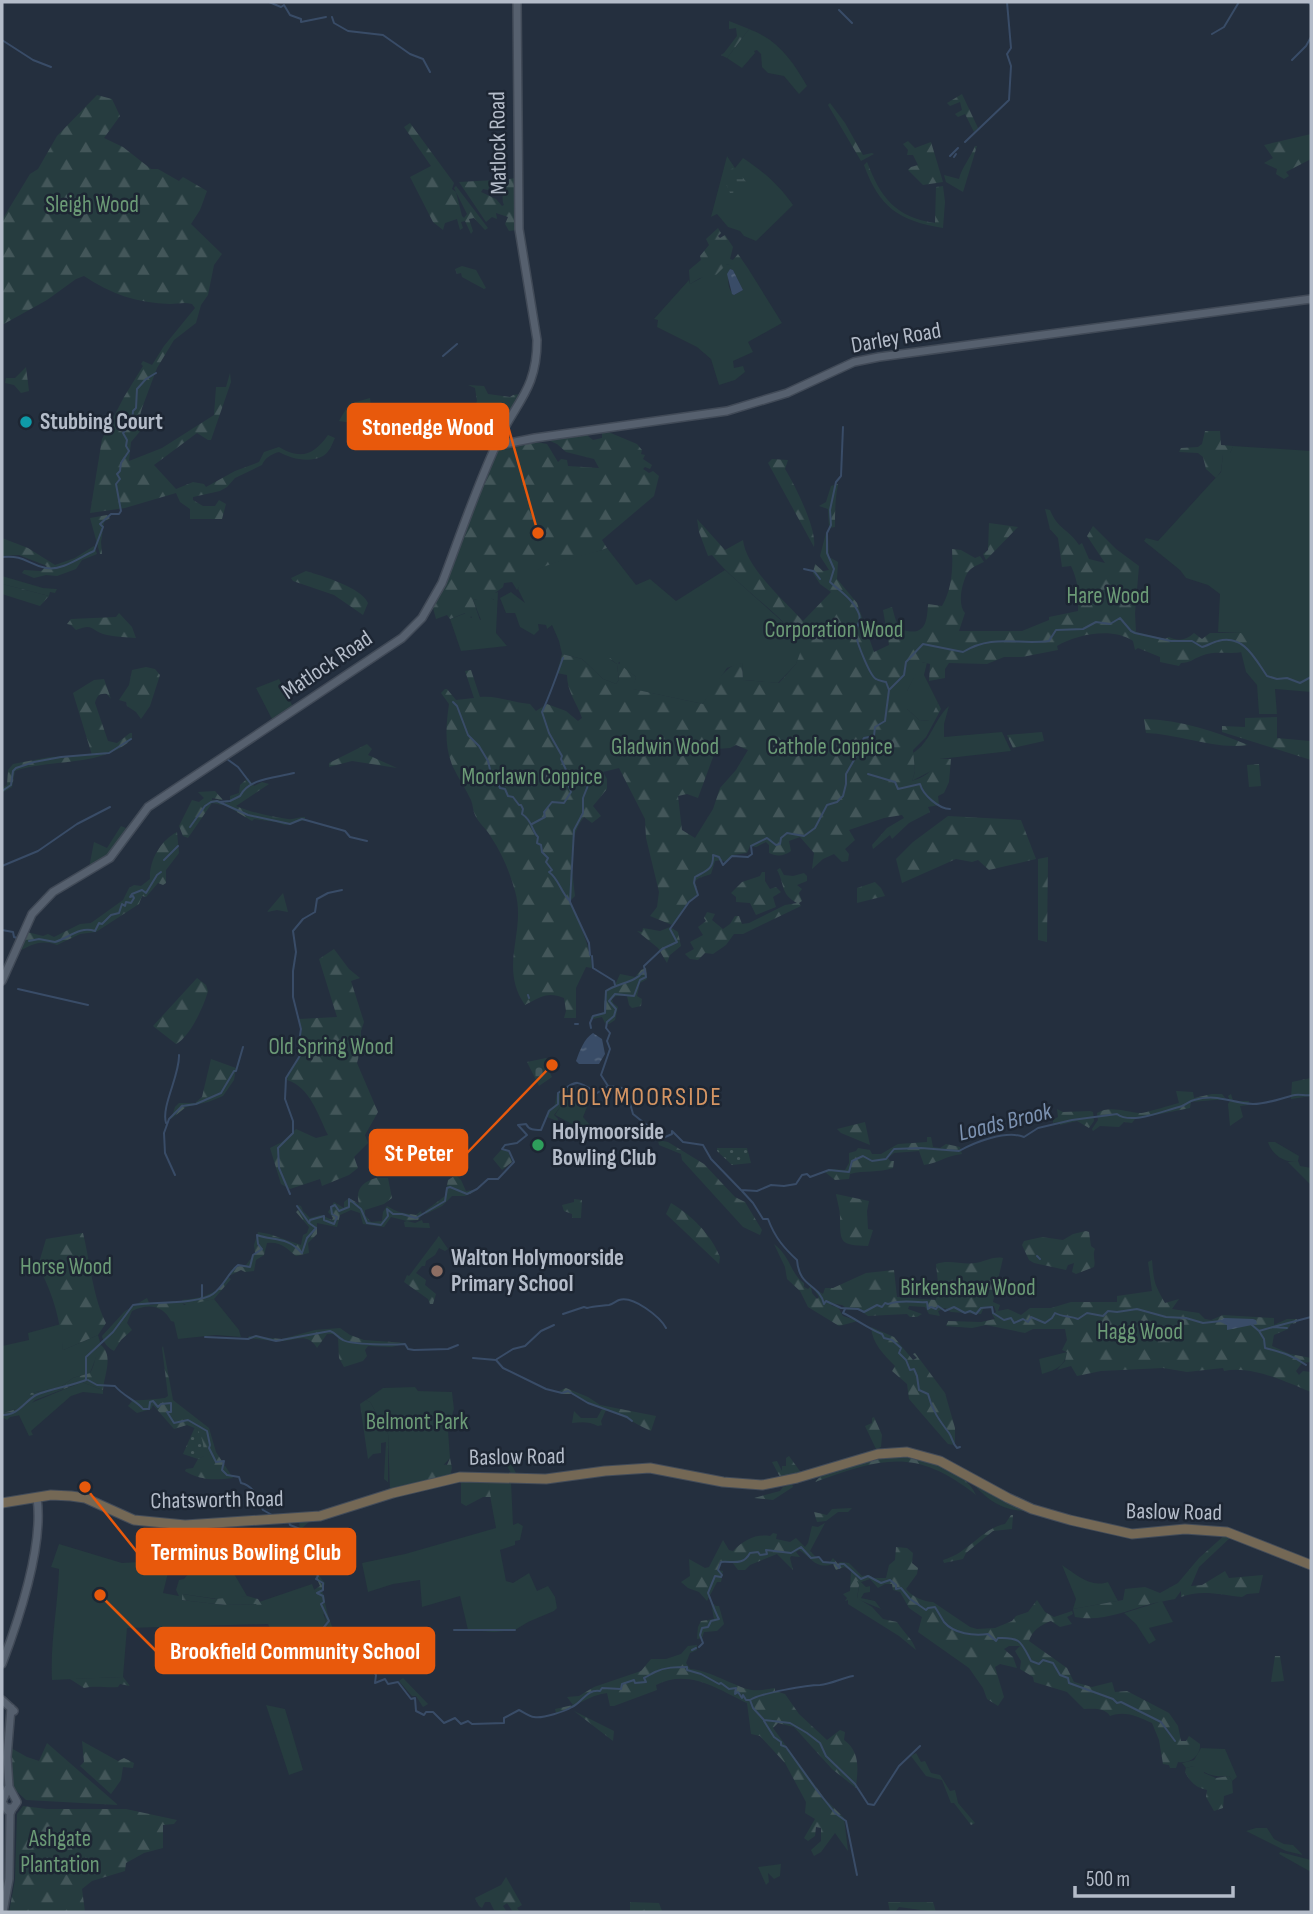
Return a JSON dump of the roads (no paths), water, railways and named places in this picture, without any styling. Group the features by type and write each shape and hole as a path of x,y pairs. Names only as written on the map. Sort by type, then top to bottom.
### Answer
{"highway":[{"name":"Baslow Road","path":"393,1493 460,1477 546,1479 643,1468 723,1482 762,1485 797,1478 870,1455 907,1452 953,1467 1032,1509 1126,1533 1185,1529 1227,1532 1311,1565"},
{"name":"Chatsworth Road","path":"2,1503 58,1495 78,1497 134,1520 177,1525 313,1517 393,1493"}],"main road":[{"name":"Matlock Road","path":"2,981 23,932 40,904 53,892 110,858 148,807 374,658 412,628 429,608 442,583 495,446 534,376 537,340 519,229 517,2"},
{"name":"Darley Road","path":"495,446 727,411 787,393 854,362 879,357 1311,299"},
{"path":"2,1664 31,1570 37,1498"},
{"path":"2,1700 12,1714 7,1757 9,1793 3,1803 10,1810"},
{"path":"3,1912 9,1879 10,1810 17,1802 9,1793"}],"water":[{"path":"730,269 743,290 734,295 727,274"},
{"path":"593,1033 602,1039 605,1054 599,1064 579,1064 576,1061 581,1049"},
{"path":"1253,1319 1257,1324 1227,1330 1227,1324 1221,1320"}],"waterway":[{"path":"269,2 281,7 284,5 290,15 301,19 301,22 326,17"},
{"path":"965,142 1009,100 1011,66 1007,54 1011,48 1007,2"},
{"path":"1212,34 1224,27 1239,2"},
{"path":"1308,2 1311,5"},
{"path":"839,10 852,23"},
{"path":"332,17 334,23 348,31 383,35 410,54 423,59 430,72"},
{"path":"1292,60 1311,37"},
{"path":"2,40 33,60 51,67"},
{"path":"950,156 958,148"},
{"path":"443,356 457,344"},
{"path":"2,557 16,557 52,568 65,566 94,551 103,527 100,524 111,514 119,514 121,511 116,484 120,479 117,474 129,451 123,433 132,422 137,389 156,373"},
{"path":"843,427 841,476 836,482 830,510 831,525 827,533 827,553 834,569 830,582 857,609 860,619 856,635 861,652 873,677 886,682 889,690"},
{"path":"804,569 813,571"},
{"path":"814,571 820,579"},
{"path":"2,1415 17,1411 36,1395 86,1380 86,1357 113,1332 133,1305 197,1300 213,1294 238,1265 250,1267 253,1255 262,1249 257,1235 285,1241 302,1253 307,1238 316,1228 309,1223 310,1220 324,1216 324,1220 334,1224 337,1217 332,1214 331,1207 335,1205 339,1211 349,1207 349,1199 361,1209 367,1223 381,1225 388,1216 387,1209 393,1214 416,1218 445,1201 447,1188 467,1194 488,1179 498,1179 514,1162 509,1151 502,1149 527,1135 518,1125 526,1124 532,1129 541,1130 549,1111 558,1104 558,1093 573,1084 580,1083 597,1093 608,1086 601,1075 610,1049 607,1022 614,1016 616,1009 609,1001 615,994 634,996 640,980 646,977 644,966 662,949 677,942 670,929 689,902 698,895 695,877 710,867 713,855 719,857 723,865 732,856 748,857 752,854 751,846 767,838 776,845 780,844 781,838 787,833 804,836 815,828 827,805 837,802 843,796 846,774 861,748 862,741 874,736 875,727 885,721 889,690 904,675 906,662 923,644 963,652 985,643 1049,641 1056,630 1083,629 1096,622 1110,624 1120,618 1135,633 1171,641 1192,641 1202,647 1218,641 1235,641 1248,650 1267,676 1287,678 1300,683 1311,677"},
{"path":"532,824 545,817 544,812 552,802 564,803 571,792 562,756 549,733 542,712 563,658"},
{"path":"453,702 468,735 488,761 492,778 496,779 500,788 505,789 508,796 521,805 522,814 530,823 538,837 537,843 548,858 546,862 552,870 549,872 570,901"},
{"path":"2,791 11,785 16,768 61,757 109,753 131,739"},
{"path":"227,759 238,767 251,784"},
{"path":"219,802 240,796 256,782 294,773"},
{"path":"868,774 895,782 898,789 920,784 932,801 950,809"},
{"path":"589,783 583,798 583,813 574,830 570,902 589,943 590,955"},
{"path":"190,827 205,806 217,801 248,815 290,824 302,819 345,831 350,837 367,841"},
{"path":"2,866 38,851 77,824 110,807"},
{"path":"164,860 178,846"},
{"path":"29,941 39,939 55,942 79,931 95,931 99,923 102,924 111,915 119,913 122,904 125,906 126,902 131,903 134,898 130,897 132,894 142,890 146,893 161,872"},
{"path":"290,1194 279,1168 278,1148 293,1133 293,1121 285,1099 286,1078 301,1054 301,1029 293,997 296,952 293,931 303,919 315,912 317,899 342,890"},
{"path":"2,930 13,932 17,938"},
{"path":"592,956 593,968 614,981 615,985"},
{"path":"591,1028 593,1016 605,1013 606,991 640,976 643,972"},
{"path":"18,989 88,1005"},
{"path":"175,1175 165,1153 164,1133 169,1119 182,1106 196,1104 221,1093 236,1071 243,1047"},
{"path":"166,1123 166,1108 177,1072 179,1055"},
{"name":"Loads Brook","path":"609,1086 622,1088 628,1096 633,1114 663,1138 672,1134 672,1131 683,1142 703,1145 711,1159 741,1190 757,1191 771,1185 796,1184 802,1175 807,1174 810,1177 829,1170 849,1172 852,1161 863,1156 872,1161 886,1159 894,1149 959,1151 991,1138 1008,1135 1024,1137 1038,1128 1072,1120 1117,1114 1139,1118 1202,1098 1253,1104 1295,1095 1311,1095"},
{"path":"742,1191 763,1219 768,1219 788,1252 797,1260 801,1276 818,1292 824,1304 826,1301 841,1308 864,1312 877,1305 882,1307 885,1303 904,1301 927,1302 928,1309 936,1309 938,1306 945,1311 954,1307 965,1313 970,1311 976,1314 981,1308 992,1307 993,1313 1004,1320 1011,1318 1014,1323 1023,1319 1028,1322 1031,1317 1045,1323 1055,1313 1078,1319 1087,1313 1103,1316 1108,1311 1137,1309 1166,1317 1186,1318 1203,1323 1221,1321 1229,1325"},
{"path":"297,1206 309,1223"},
{"path":"202,1285 202,1298"},
{"path":"563,1314 625,1299 646,1308 666,1328"},
{"path":"845,1309 843,1313 882,1334 884,1338 892,1340 901,1348 899,1353 910,1370 914,1369 919,1390 928,1394 954,1444 957,1448 960,1447"},
{"path":"1273,1327 1311,1317"},
{"path":"497,1359 513,1349 525,1346 541,1331 554,1325"},
{"path":"1252,1325 1259,1331 1273,1327 1287,1328"},
{"path":"205,1337 248,1339 256,1336 276,1341 330,1331 348,1342 405,1344 408,1349 414,1350 448,1349 458,1345"},
{"path":"1259,1331 1265,1348 1291,1356 1306,1365"},
{"path":"473,1358 496,1360 503,1368 546,1389 562,1393 568,1391 588,1403 632,1421"},
{"path":"88,1380 97,1385 115,1386 143,1409 149,1409 150,1402 153,1401 158,1407 171,1403 171,1412 167,1412 174,1423 188,1420 207,1431 209,1448 216,1462 224,1461 222,1470 227,1475 239,1477 241,1483 253,1490 263,1510 272,1515"},
{"path":"289,1522 300,1529 304,1547 318,1576 316,1579 323,1583 323,1590 317,1593 323,1596 324,1602 321,1604 329,1621 324,1627 330,1630 330,1637 339,1642 340,1651 357,1657 364,1667 370,1667 376,1675 375,1683 385,1679 388,1684 398,1682 411,1699 415,1698 416,1711 424,1715 426,1712 433,1712 444,1723 455,1718 461,1724 468,1721 472,1724 504,1723 504,1718 519,1710 532,1717 548,1716 572,1707 588,1694 602,1688 621,1689 622,1684 634,1680 635,1683 646,1682 644,1678 659,1670 687,1667 687,1670 721,1683 729,1689 736,1688 735,1694 738,1692 742,1698 743,1695 746,1700 750,1700 753,1708 764,1720 790,1723 807,1733 820,1743 826,1756 855,1784 868,1804 874,1805 899,1766 920,1746"},
{"path":"699,1647 703,1643 700,1635 702,1628 719,1619 708,1593 715,1576 722,1575 718,1570 721,1562 741,1561 750,1553 767,1554 766,1550 791,1553 801,1547 811,1558 819,1557 823,1562 835,1563 839,1568 840,1564 844,1564 861,1579 868,1576 881,1583 890,1580 896,1585 896,1589 901,1588 910,1599 926,1610 935,1607 944,1622 959,1632 988,1634 996,1641 998,1638 1016,1640 1031,1661 1039,1664 1043,1660 1053,1663 1060,1675 1068,1678 1069,1683 1113,1699 1117,1703 1121,1702 1161,1722 1175,1741"},
{"path":"454,1630 515,1630"},
{"path":"692,1650 696,1648"},
{"path":"750,1700 774,1692 853,1676"},
{"path":"764,1721 835,1813 846,1821 857,1875"}],"place":[{"name":"Stubbing Court","path":"26,422"},
{"name":"Stonedge Wood","path":"538,533"},
{"name":"St Peter","path":"552,1065"},
{"name":"Holymoorside Bowling Club","path":"538,1145"},
{"name":"Walton Holymoorside Primary School","path":"437,1271"},
{"name":"Terminus Bowling Club","path":"85,1487"},
{"name":"Brookfield Community School","path":"100,1595"}],"district":[{"name":"HOLYMOORSIDE","path":"642,1097"}],"park label":[{"name":"Sleigh Wood","path":"92,205"},
{"name":"Hare Wood","path":"1108,596"},
{"name":"Corporation Wood","path":"834,630"},
{"name":"Gladwin Wood","path":"665,747"},
{"name":"Cathole Coppice","path":"830,747"},
{"name":"Moorlawn Coppice","path":"532,777"},
{"name":"Old Spring Wood","path":"331,1047"},
{"name":"Horse Wood","path":"66,1267"},
{"name":"Birkenshaw Wood","path":"968,1288"},
{"name":"Hagg Wood","path":"1140,1332"},
{"name":"Belmont Park","path":"417,1422"},
{"name":"Ashgate Plantation","path":"60,1852"}]}
